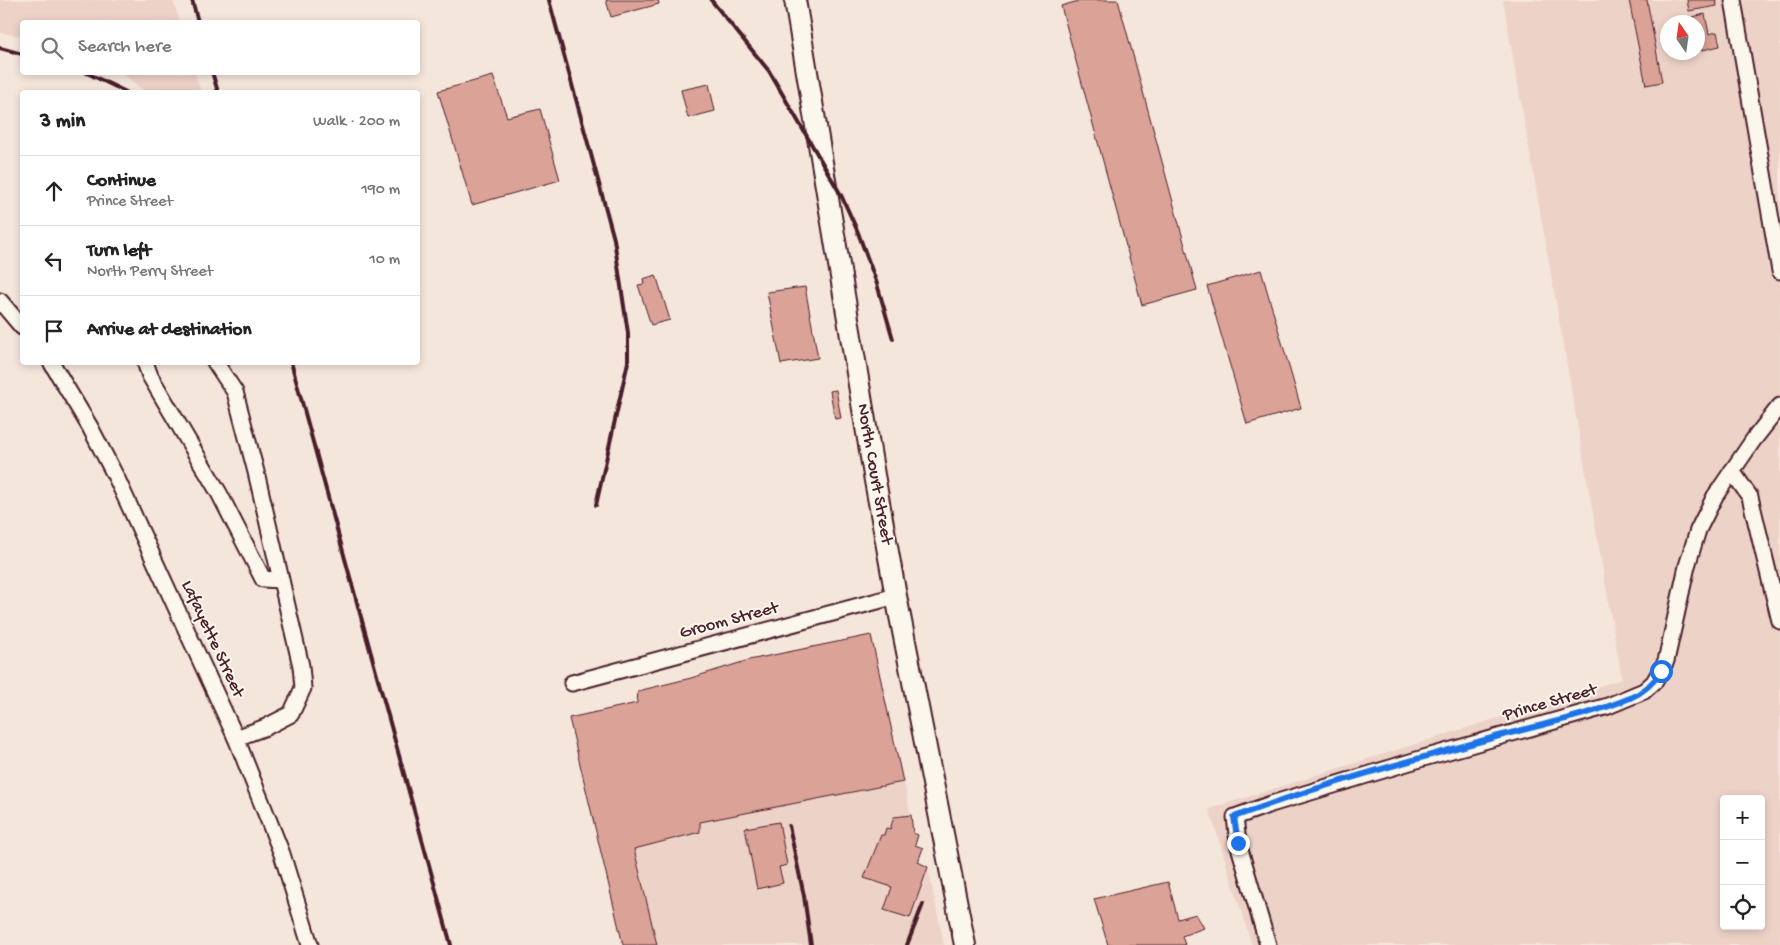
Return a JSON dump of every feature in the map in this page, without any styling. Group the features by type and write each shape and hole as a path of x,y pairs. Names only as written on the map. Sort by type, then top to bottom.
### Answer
{"main road":[{"name":"North Court Street","path":"796,0 874,475 965,945"}],"street":[{"path":"1734,0 1780,270"},
{"path":"0,301 20,325"},
{"name":"Lafayette Street","path":"57,365 121,487 236,738 282,854 310,945"},
{"path":"146,365 150,376 219,493 263,579 280,580"},
{"path":"217,365 235,392 256,472 301,666 304,688 291,714 266,728 236,738"},
{"name":"Prince Street","path":"1268,945 1238,843 1234,817 1410,761 1608,706 1644,691 1654,682 1666,661 1687,566 1698,530 1715,496 1754,439 1780,406"},
{"path":"1732,471 1750,497 1780,621"},
{"name":"Groom Street","path":"572,683 896,596"}],"shaded area":[{"path":"0,0 173,0 179,20 20,20 20,36 0,33"},
{"path":"1503,0 1780,0 1780,945 1252,945 1209,809 1622,679"},
{"path":"124,75 196,75 200,90 143,90"},
{"path":"871,635 911,815 913,833 918,835 915,845 923,848 918,862 928,867 944,945 623,945 569,718 637,703 749,660"}],"building":[{"path":"606,0 658,0 659,4 611,17"},
{"path":"1082,0 1118,0 1197,290 1142,305 1061,6"},
{"path":"1629,0 1647,0 1662,82 1646,85"},
{"path":"1687,0 1716,0 1717,6 1689,11"},
{"path":"1705,14 1709,34 1717,32 1720,46 1705,49 1705,15 1701,15"},
{"path":"493,76 507,117 540,109 560,180 472,205 438,91"},
{"path":"709,84 715,111 688,118 681,90"},
{"path":"1261,270 1301,408 1247,424 1207,286"},
{"path":"656,275 670,320 651,325 638,285 644,284 643,279"},
{"path":"805,287 818,358 781,364 767,292"},
{"path":"836,390 841,418 835,419 830,391"},
{"path":"871,635 903,782 700,822 700,832 634,849 657,945 623,945 569,718 637,703 638,691 691,678 749,660"},
{"path":"911,815 913,833 918,835 915,845 923,848 918,862 928,867 910,918 884,910 892,887 864,878 881,835 884,835 886,828 890,829 894,817"},
{"path":"779,822 787,865 779,867 783,883 757,889 745,828"},
{"path":"1168,882 1178,919 1196,914 1204,928 1182,936 1185,945 1108,945 1094,899"}],"railway":[{"path":"192,0 197,20"},
{"path":"549,0 614,239 628,333 628,362 596,505"},
{"path":"711,0 769,71 841,195 857,230 877,284 893,339"},
{"path":"0,48 20,53"},
{"path":"91,75 122,90"},
{"path":"213,75 217,90"},
{"path":"292,365 451,945"},
{"path":"789,826 804,896 811,945"},
{"path":"907,945 923,904"}],"route":[{"path":"1238,843 1234,817 1420,759 1608,706 1644,691 1654,682 1661,671"}]}
